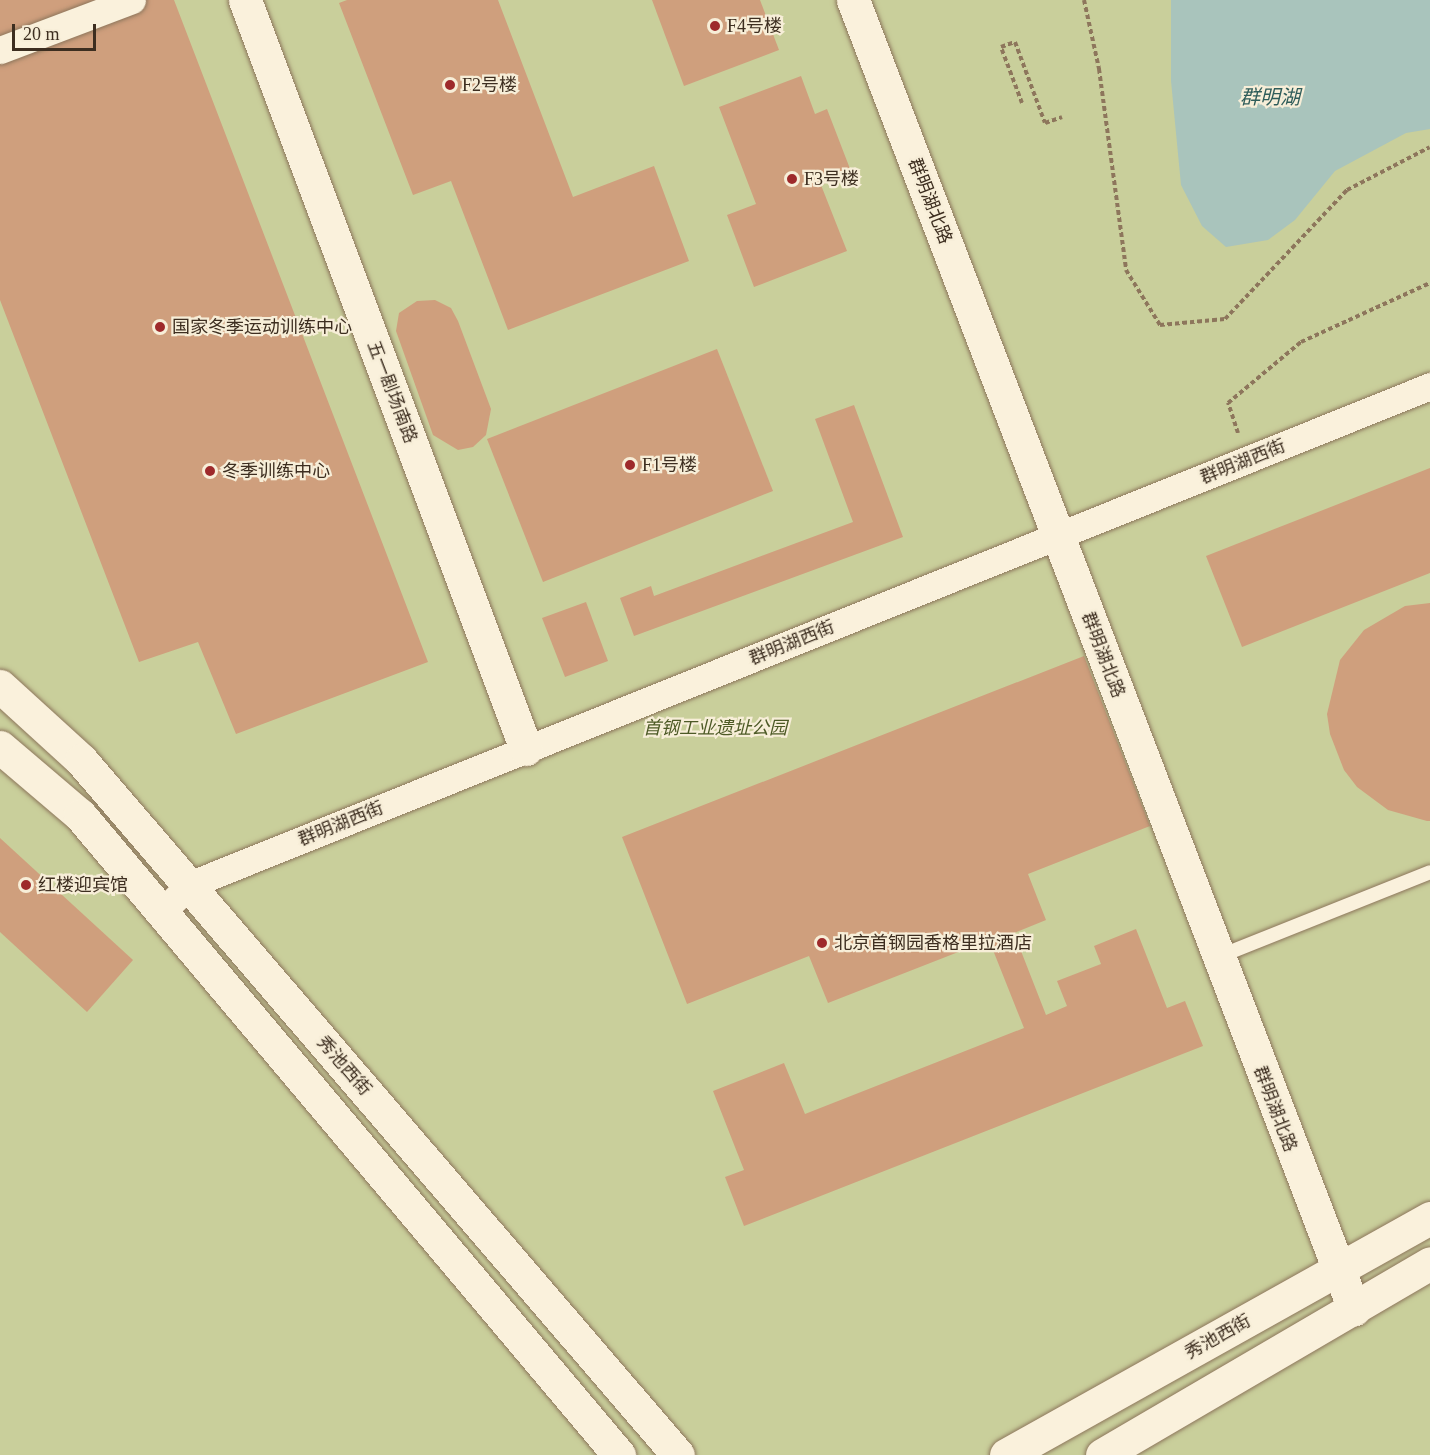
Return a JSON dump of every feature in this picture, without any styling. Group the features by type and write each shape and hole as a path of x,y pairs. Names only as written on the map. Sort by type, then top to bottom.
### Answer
{"street":[{"path":"0,50 132,0"},
{"name":"五一剧场南路","path":"245,0 526,750"},
{"name":"群明湖北路","path":"853,0 1337,1272 1354,1309"},
{"name":"群明湖西街","path":"162,912 189,885 1430,386"},
{"name":"秀池西街","path":"0,686 81,760 678,1455"},
{"path":"0,747 80,815 619,1455"},
{"name":"秀池西街","path":"1006,1455 1430,1218"},
{"path":"1102,1455 1430,1263"}],"lane":[{"path":"1218,957 1430,872"}],"path":[{"path":"1084,0 1099,69 1126,270 1160,325 1225,319 1347,190 1430,147"},
{"path":"1022,103 1001,47 1015,42 1045,123 1062,117"},
{"path":"1248,460 1228,403 1301,342 1430,283"}],"green space":[{"name":"首钢工业遗址公园","path":"0,0 1430,0 1430,1455 0,1455"}],"water":[{"name":"群明湖","path":"1171,0 1430,0 1430,129 1406,133 1335,171 1295,220 1268,240 1226,247 1202,226 1181,185 1171,81"}],"building":[{"name":"国家冬季运动训练中心","path":"0,0 174,0 428,662 236,734 198,642 139,662 0,300"},
{"name":"F2号楼","path":"347,0 498,0 573,197 654,166 689,261 508,330 451,181 413,195 339,3"},
{"name":"F4号楼","path":"652,0 760,0 779,50 684,86"},
{"name":"F3号楼","path":"801,76 815,114 827,109 852,174 821,185 847,251 754,287 727,215 756,204 719,107"},
{"path":"435,300 451,308 458,321 491,409 486,435 473,447 458,450 433,435 396,331 399,313 417,301"},
{"name":"F1号楼","path":"717,349 773,491 543,582 487,439"},
{"path":"854,405 903,537 634,636 620,598 651,586 654,596 853,522 815,419"},
{"path":"1430,468 1430,573 1242,647 1206,556"},
{"path":"586,602 608,661 565,677 542,618"},
{"path":"1430,603 1430,821 1427,821 1388,810 1357,787 1344,770 1330,734 1327,714 1340,660 1364,630 1405,606"},
{"name":"北京首钢园香格里拉酒店","path":"1084,656 1150,826 1028,874 1046,920 1014,933 1046,1015 1067,1006 1057,981 1101,964 1094,946 1136,929 1167,1008 1185,1001 1203,1046 744,1226 725,1177 744,1170 713,1091 784,1063 805,1114 1024,1028 989,940 828,1003 809,956 687,1004 622,837"},
{"name":"红楼迎宾馆","path":"0,838 133,960 87,1012 0,932"}],"place":[{"name":"F4号楼","path":"715,26"},
{"name":"F2号楼","path":"450,85"},
{"name":"F3号楼","path":"792,179"},
{"name":"国家冬季运动训练中心","path":"160,327"},
{"name":"F1号楼","path":"630,465"},
{"name":"冬季训练中心","path":"210,471"},
{"name":"红楼迎宾馆","path":"26,885"},
{"name":"北京首钢园香格里拉酒店","path":"822,943"}]}
